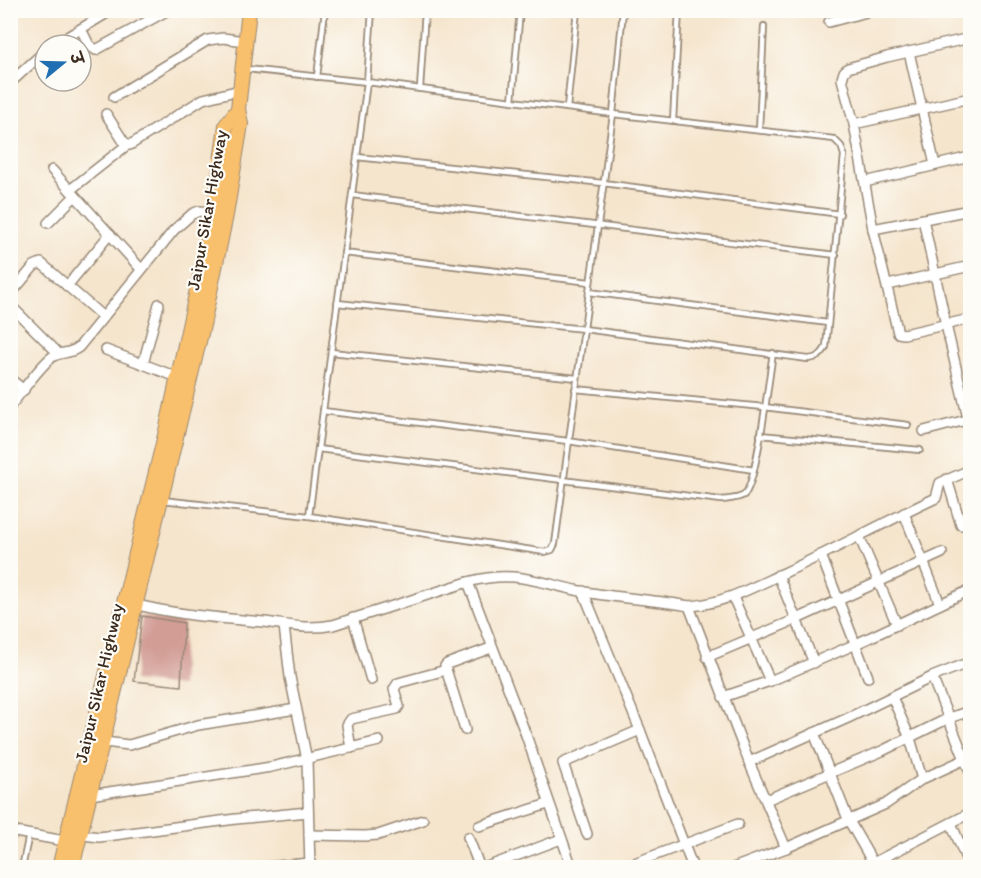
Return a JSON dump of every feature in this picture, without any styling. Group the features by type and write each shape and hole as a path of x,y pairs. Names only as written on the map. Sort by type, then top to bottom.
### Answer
{"main road":[{"path":"240,90 249,10"},
{"name":"Jaipur Sikar Highway","path":"72,867 73,838 155,499 203,325 219,213 226,125 238,109 240,90"},
{"name":"Jaipur Sikar Highway","path":"155,499 177,377 219,213"},
{"name":"Jaipur Sikar Highway","path":"59,867 90,795 104,742 130,603"}],"street":[{"path":"74,33 112,10"},
{"path":"81,29 89,45 96,50 168,10"},
{"path":"829,22 874,10"},
{"path":"114,98 208,40 222,38 245,41"},
{"path":"970,38 849,68 844,72 842,79 854,124 873,229 899,334 970,319"},
{"path":"909,52 935,165"},
{"path":"10,83 33,62"},
{"path":"48,223 72,193 127,145 148,135 203,99 240,90"},
{"path":"854,124 970,98"},
{"path":"106,114 127,145"},
{"path":"865,182 970,157"},
{"path":"52,170 141,269"},
{"path":"873,229 970,210"},
{"path":"10,406 50,359 60,354 69,354 79,347 184,219 199,211 219,213"},
{"path":"923,219 970,421 924,431"},
{"path":"67,286 110,234"},
{"path":"10,295 37,264 44,265 103,317"},
{"path":"888,285 970,266"},
{"path":"143,364 159,304"},
{"path":"10,305 60,354"},
{"path":"106,350 177,377"},
{"path":"10,379 24,390"},
{"path":"130,603 206,617 316,628 468,582 488,577 514,576 583,591 702,606 733,597 936,498 940,483 970,470"},
{"path":"947,479 961,525 970,522"},
{"path":"904,513 940,604"},
{"path":"859,536 897,625"},
{"path":"707,657 797,620 942,553"},
{"path":"821,555 868,677"},
{"path":"778,575 814,663"},
{"path":"468,582 491,648 526,735 548,804 572,867"},
{"path":"723,697 814,663 970,590"},
{"path":"583,591 693,867"},
{"path":"733,597 770,681"},
{"path":"689,606 749,762 786,848"},
{"path":"353,618 371,680"},
{"path":"256,867 310,865 308,760 296,709 284,626"},
{"path":"465,730 446,670 447,664 491,648"},
{"path":"749,762 932,676 970,662"},
{"path":"351,748 348,725 351,719 398,709 394,689 398,683 446,670"},
{"path":"932,676 968,758 970,772"},
{"path":"892,696 910,738 922,779"},
{"path":"104,742 129,745 198,725 296,709"},
{"path":"766,800 882,751 949,718 970,711"},
{"path":"587,834 563,763 640,730"},
{"path":"814,733 848,819 874,865 970,813"},
{"path":"90,795 271,768 379,741"},
{"path":"733,867 786,848 886,804 922,779 968,758"},
{"path":"479,826 548,804"},
{"path":"10,831 73,838 99,837 308,812"},
{"path":"309,835 378,835 423,820"},
{"path":"951,823 968,866"},
{"path":"621,867 738,824"},
{"path":"468,837 482,867 561,839"}],"lane":[{"path":"317,77 325,10"},
{"path":"309,516 367,82 372,10"},
{"path":"420,89 425,10"},
{"path":"512,101 520,10"},
{"path":"567,108 577,10"},
{"path":"155,499 309,516 545,552 552,550 555,544 598,225 623,10"},
{"path":"673,121 679,10"},
{"path":"759,130 764,26"},
{"path":"242,69 834,139 841,146 844,155 845,168 826,347 816,358 808,359 584,329 337,303"},
{"path":"357,157 603,183 840,214"},
{"path":"352,195 836,255"},
{"path":"344,253 590,282"},
{"path":"589,292 828,323"},
{"path":"331,352 577,378"},
{"path":"318,449 721,500 743,495 749,489 773,353"},
{"path":"575,389 764,407 908,425"},
{"path":"324,411 568,441 754,470"},
{"path":"760,435 920,450"},
{"path":"22,867 29,834"}],"building":[{"path":"142,616 184,623 181,686 134,681"}]}
